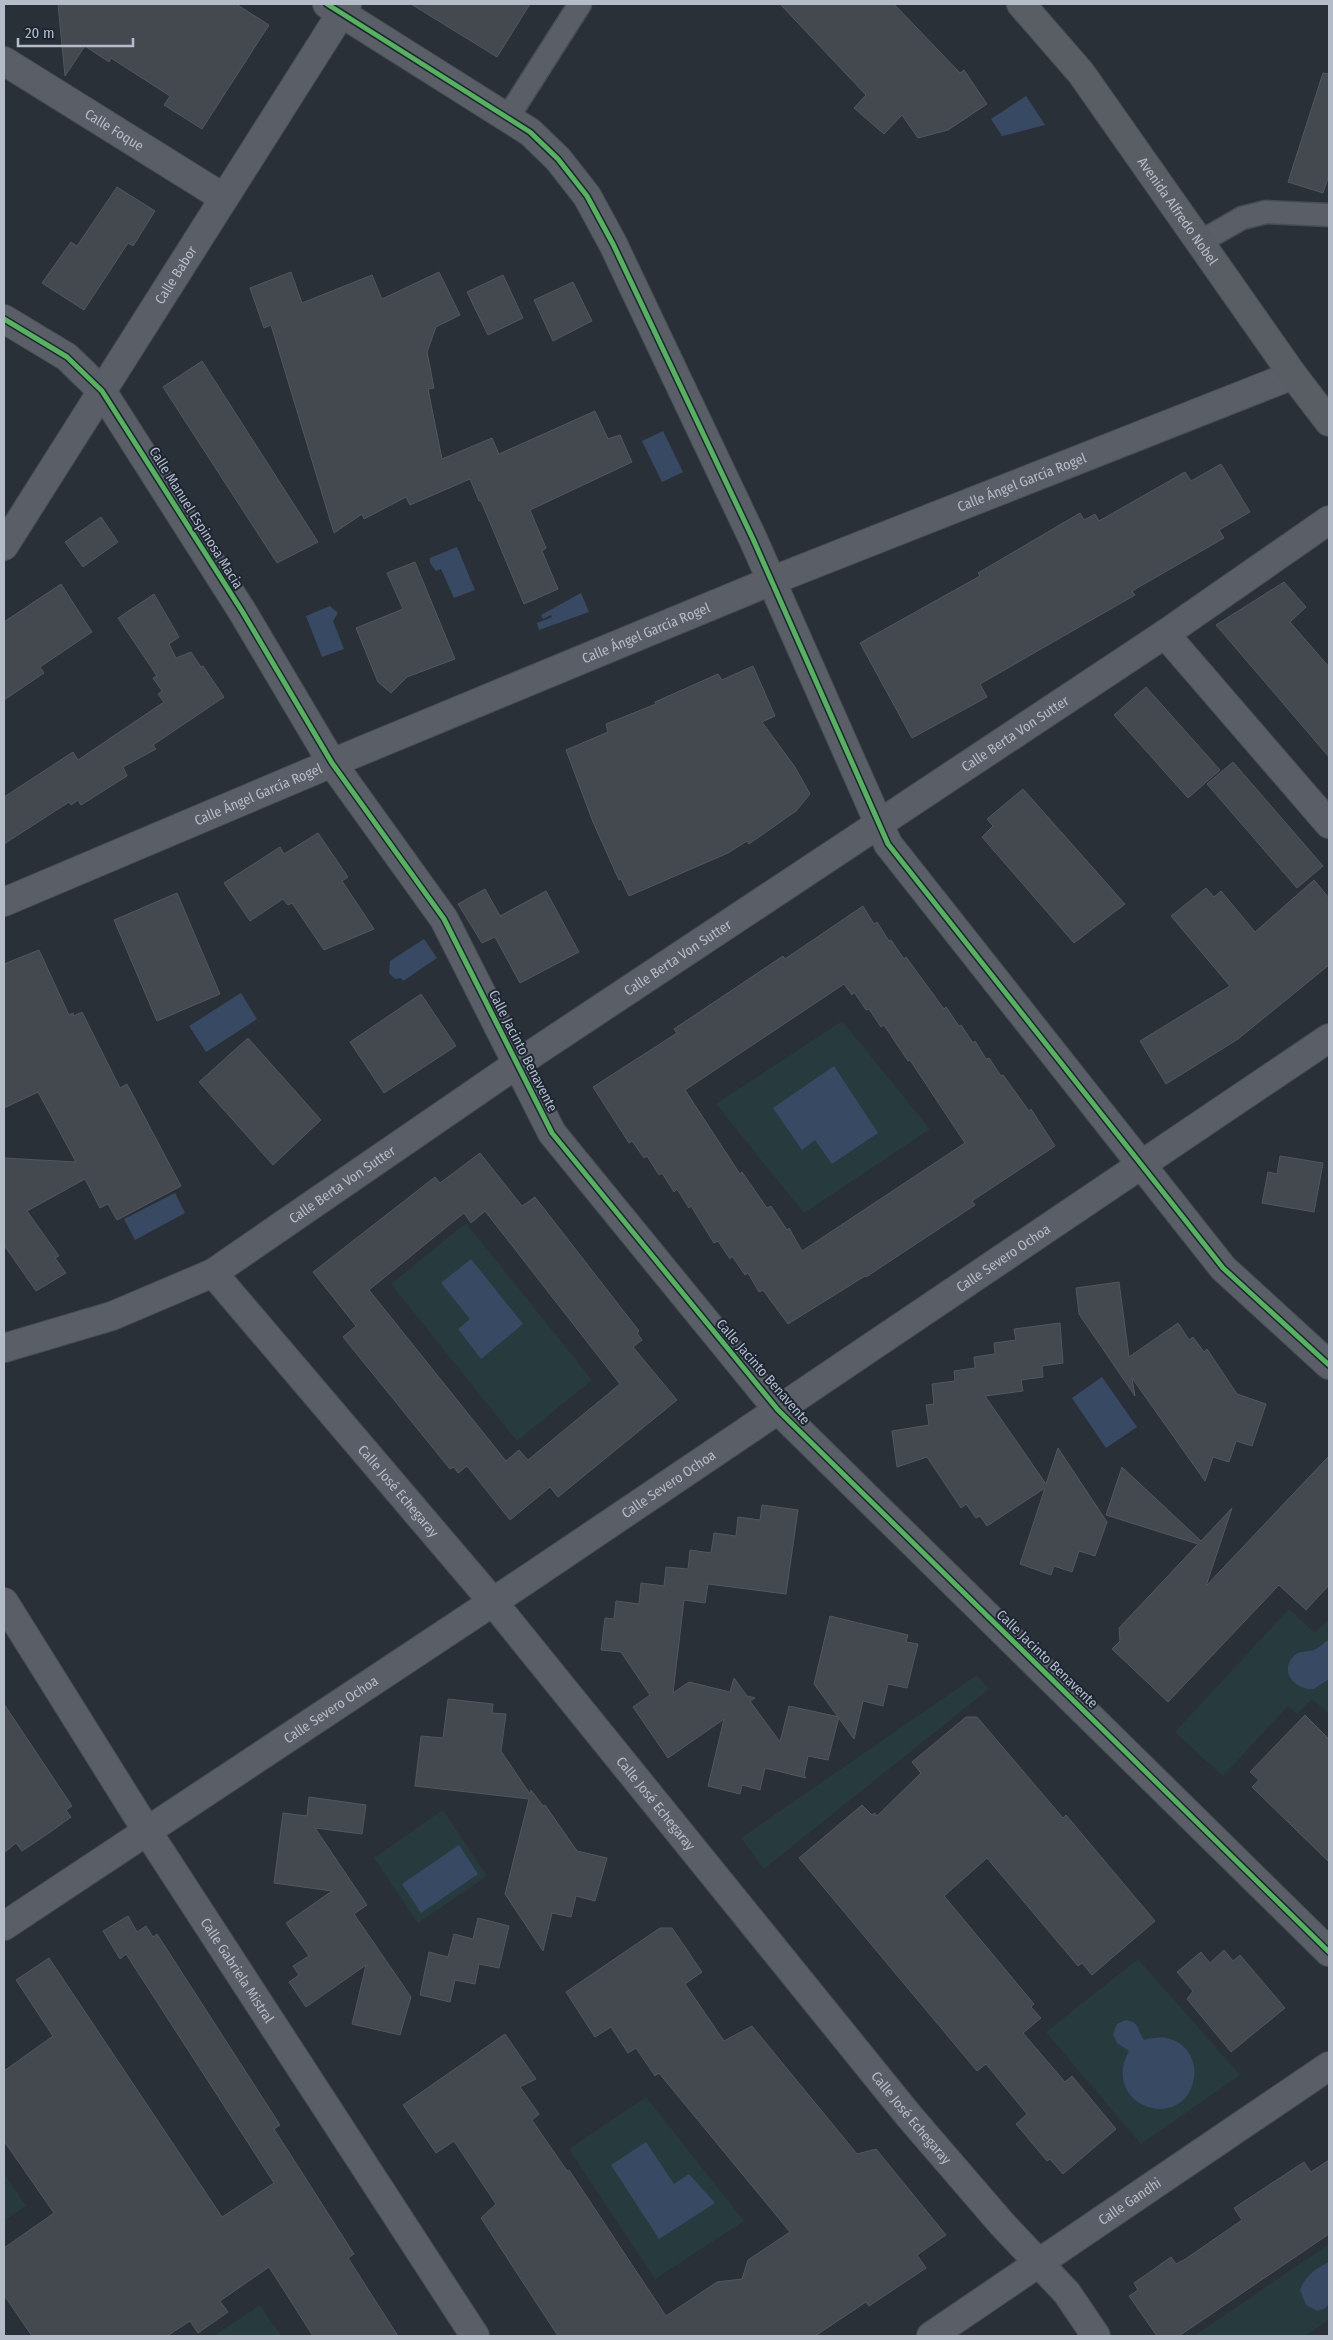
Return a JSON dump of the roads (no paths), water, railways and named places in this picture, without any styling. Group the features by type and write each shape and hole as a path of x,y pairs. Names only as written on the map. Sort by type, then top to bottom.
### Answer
{"main road":[{"name":"Avenida Alfredo Nobel","path":"1021,4 1081,73 1293,375 1329,422"}],"street":[{"path":"339,7 530,132 558,159 587,196 613,244 673,366 888,844 1222,1268 1329,1365"},
{"name":"Calle Babor","path":"4,546 224,198 339,7"},
{"name":"Calle Foque","path":"4,61 224,198"},
{"name":"Calle Manuel Espinosa Macia","path":"4,318 67,357 102,391 242,611 332,763"},
{"name":"Calle Ángel García Rogel","path":"4,902 332,763 771,581 1293,375"},
{"name":"Calle Berta Von Sutter","path":"4,1348 112,1316 213,1273 517,1064 1165,634 1329,520"},
{"path":"1165,634 1329,824"},
{"name":"Calle Jacinto Benavente","path":"332,763 444,919 552,1133 778,1410 1329,1952"},
{"name":"Calle Severo Ochoa","path":"4,1926 493,1602 1329,1038"},
{"name":"Calle José Echegaray","path":"213,1273 493,1602 908,2116 1002,2224 1068,2293 1096,2336"},
{"name":"Calle Gabriela Mistral","path":"4,1602 147,1831 475,2336"},
{"name":"Calle Gandhi","path":"931,2336 1329,2066"}],"lane":[{"path":"508,117 580,4"},
{"path":"1200,242 1242,218 1266,212 1329,215"}],"water":[{"path":"1026,96 1045,125 1002,136 991,119"},
{"path":"663,431 683,472 662,482 642,441"},
{"path":"457,547 475,590 454,598 441,569 436,571 430,563 430,558"},
{"path":"581,593 589,612 539,630 537,623 552,617 551,615 543,619 541,615"},
{"path":"330,606 338,613 333,621 344,649 322,657 306,616"},
{"path":"424,939 437,958 403,981 401,978 395,979 389,973 390,961"},
{"path":"241,993 257,1019 206,1052 189,1026"},
{"path":"834,1066 878,1133 832,1164 815,1140 802,1150 773,1108"},
{"path":"175,1193 185,1213 135,1240 124,1219"},
{"path":"471,1259 523,1324 481,1359 458,1329 470,1319 441,1283"},
{"path":"1102,1377 1137,1427 1106,1448 1072,1398"},
{"path":"1329,1640 1329,1679 1314,1689 1301,1687 1291,1679 1288,1668 1290,1662 1299,1653 1316,1649"},
{"path":"459,1845 478,1874 421,1913 402,1884"},
{"path":"1126,2020 1136,2025 1144,2040 1155,2038 1170,2039 1179,2043 1189,2054 1194,2065 1194,2078 1187,2095 1176,2105 1162,2109 1147,2106 1134,2099 1125,2087 1123,2071 1129,2051 1117,2043 1113,2034 1117,2024"},
{"path":"646,2142 674,2184 689,2174 715,2203 659,2239 611,2165"},
{"path":"1329,2262 1329,2304 1324,2309 1317,2311 1306,2305 1300,2290 1312,2273"}]}
